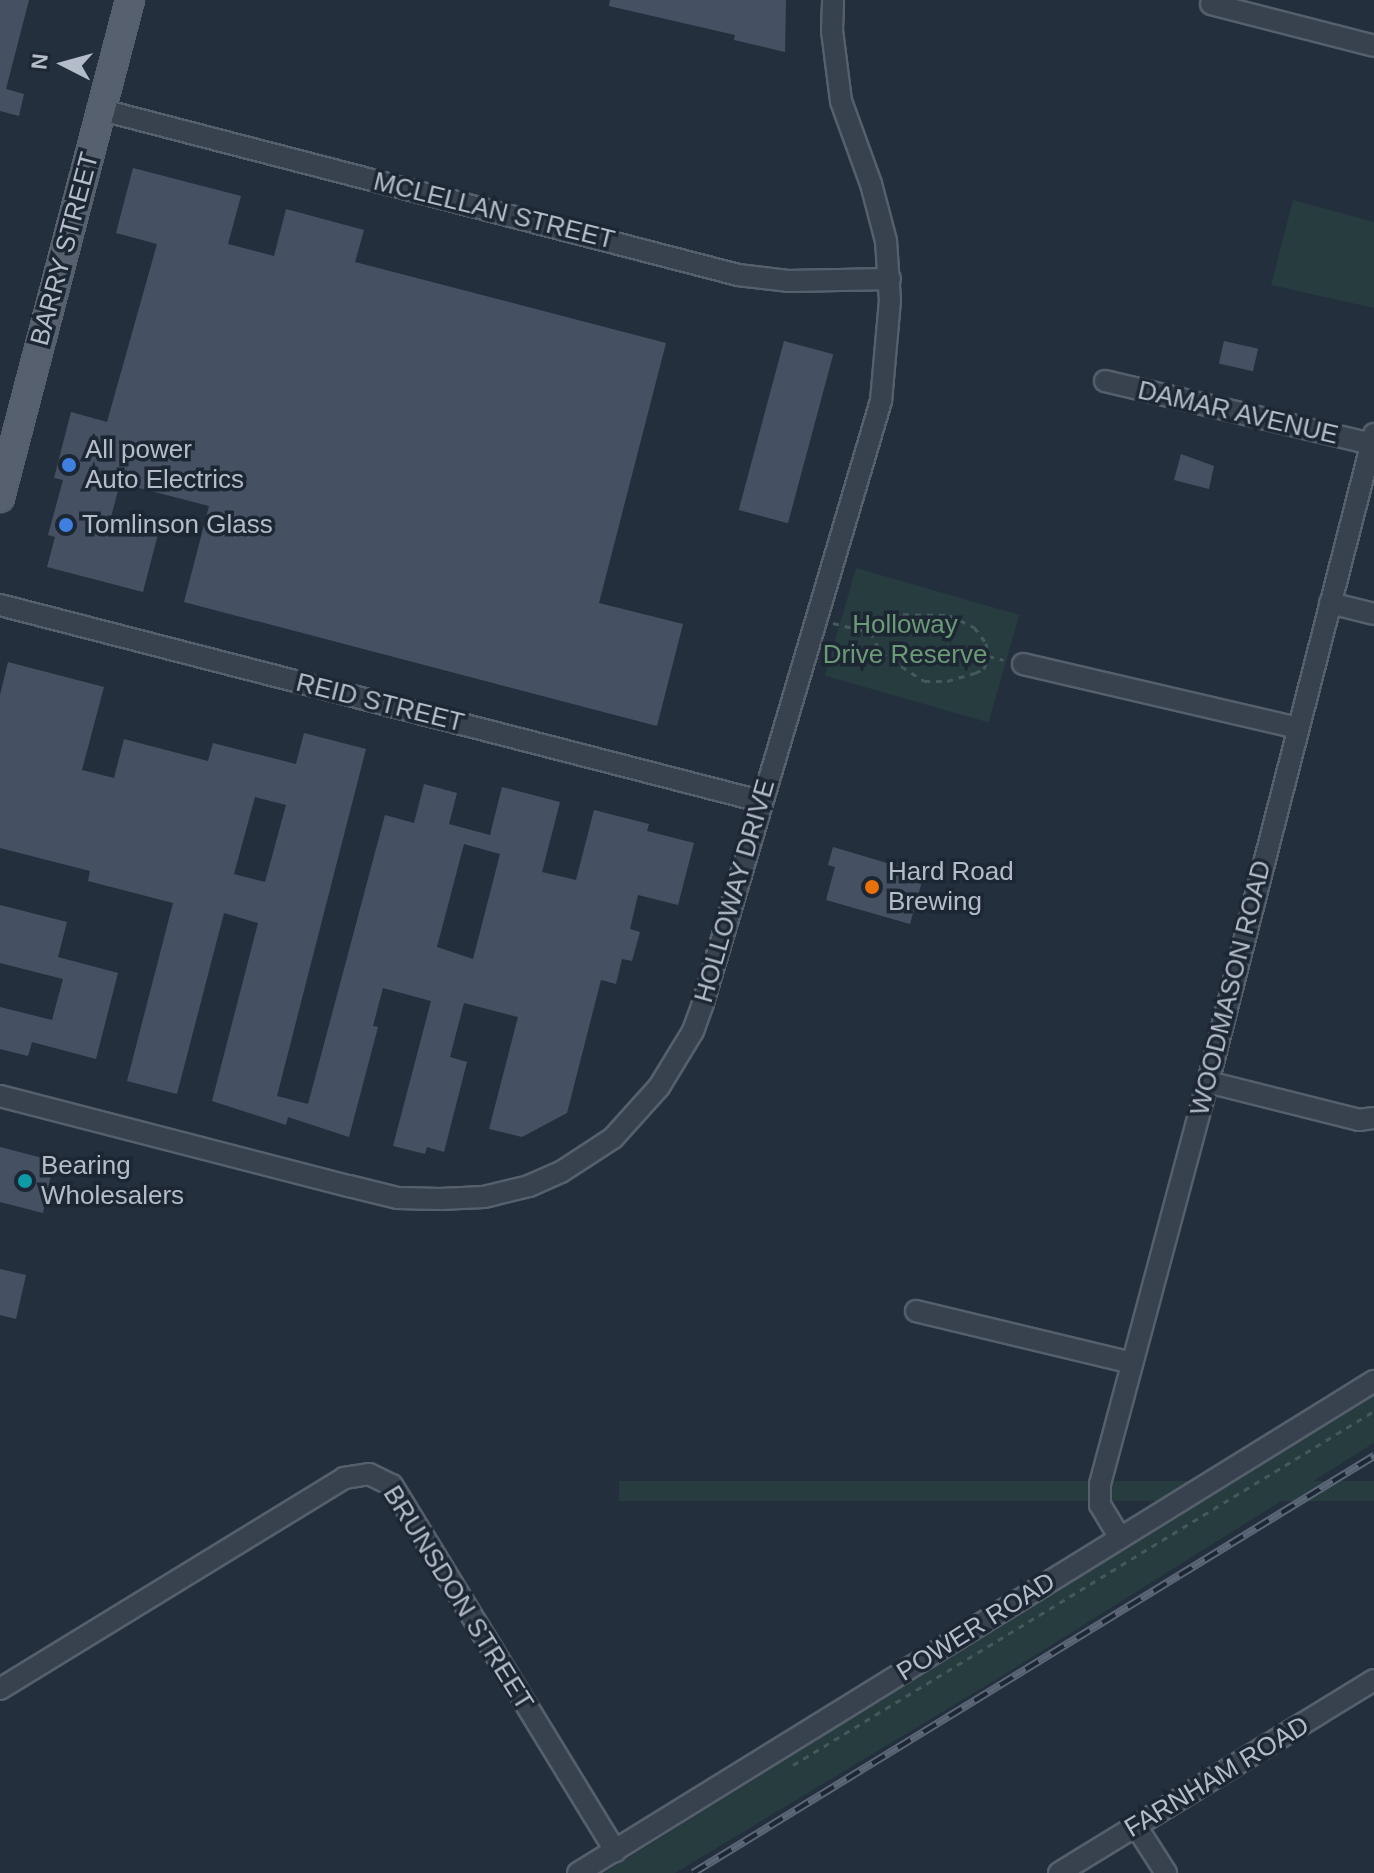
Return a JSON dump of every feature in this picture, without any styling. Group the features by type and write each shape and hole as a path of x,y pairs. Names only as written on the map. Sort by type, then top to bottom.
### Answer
{"main road":[{"name":"BARRY STREET","path":"0,498 130,0"}],"street":[{"name":"HOLLOWAY DRIVE","path":"0,1096 398,1198 484,1197 529,1186 561,1172 613,1138 659,1087 678,1059 703,1003 760,801 818,620 881,401 890,279 879,212 841,101 832,31 833,0"},
{"path":"1211,4 1374,46"},
{"name":"MCLELLAN STREET","path":"102,110 738,275 788,281 890,279"},
{"name":"DAMAR AVENUE","path":"1105,381 1373,439"},
{"name":"WOODMASON ROAD","path":"1120,1538 1100,1505 1100,1484 1208,1082 1373,439"},
{"path":"1330,603 1374,614"},
{"name":"REID STREET","path":"0,605 760,801"},
{"path":"1023,664 1297,728"},
{"path":"1208,1082 1359,1120 1374,1118"},
{"path":"916,1311 1132,1363"},
{"name":"POWER ROAD","path":"578,1873 1374,1381"},
{"name":"BRUNSDON STREET","path":"0,1689 344,1478 369,1474 392,1485 615,1851"},
{"name":"FARNHAM ROAD","path":"1059,1873 1374,1680"},
{"path":"1136,1826 1166,1873"}],"path":[{"path":"818,620 870,632 881,653 924,681 947,681 975,673 984,669 988,656 986,643 974,627 949,615 891,614 878,621 870,632"},
{"path":"988,656 1023,664"},
{"path":"787,1768 1374,1411"}],"green space":[{"path":"1293,200 1374,222 1374,308 1271,285"},
{"name":"Holloway Drive Reserve","path":"856,568 1019,615 989,723 825,676"},
{"path":"1374,1393 1374,1443 1002,1676 675,1873 604,1873"},
{"path":"619,1481 1374,1481 1374,1501 619,1501"}],"building":[{"path":"0,0 29,0 6,89 24,94 19,116 0,111"},
{"path":"610,0 786,0 785,52 734,40 735,35 609,6"},
{"path":"133,168 241,196 228,244 274,256 286,209 364,230 355,262 666,343 599,603 683,624 657,726 184,602 209,506 120,483 111,517 159,530 143,592 47,567 55,537 48,535 63,480 54,478 71,412 107,422 157,244 116,233"},
{"path":"784,341 833,354 788,523 739,510"},
{"path":"1224,341 1258,349 1253,371 1219,363"},
{"path":"1181,454 1214,466 1209,489 1174,480"},
{"path":"8,662 104,687 82,770 114,778 124,739 208,761 213,743 296,764 304,733 366,749 277,1096 308,1104 385,815 414,823 424,784 457,793 449,824 490,835 502,787 560,802 542,872 576,880 594,810 649,824 647,831 694,843 678,905 638,895 630,929 640,932 632,961 622,959 616,984 601,980 567,1113 522,1137 489,1129 518,1017 464,1003 450,1057 467,1062 444,1152 427,1147 425,1154 393,1146 431,1001 383,988 373,1026 378,1027 349,1137 288,1117 286,1125 212,1101 258,923 224,913 177,1094 127,1081 173,903 88,881 90,871 0,848 0,695","holes":["255,797 286,805 265,882 234,874","464,844 500,854 473,959 437,947"]},
{"path":"833,847 924,874 910,924 826,900 835,867 828,865"},
{"path":"0,905 67,922 58,957 118,973 96,1059 32,1042 28,1056 0,1049 0,1007 52,1020 63,979 0,963"},
{"name":"Bearing Wholesalers","path":"0,1147 54,1161 43,1213 0,1202"},
{"name":"Bearing Wholesalers","path":"0,1269 26,1275 16,1319 0,1315"}],"railway":[{"path":"693,1873 1374,1456"}],"place":[{"name":"All power Auto Electrics","path":"69,465"},
{"name":"Tomlinson Glass","path":"66,525"},
{"name":"Hard Road Brewing","path":"872,887"},
{"name":"Bearing Wholesalers","path":"25,1181"}]}
